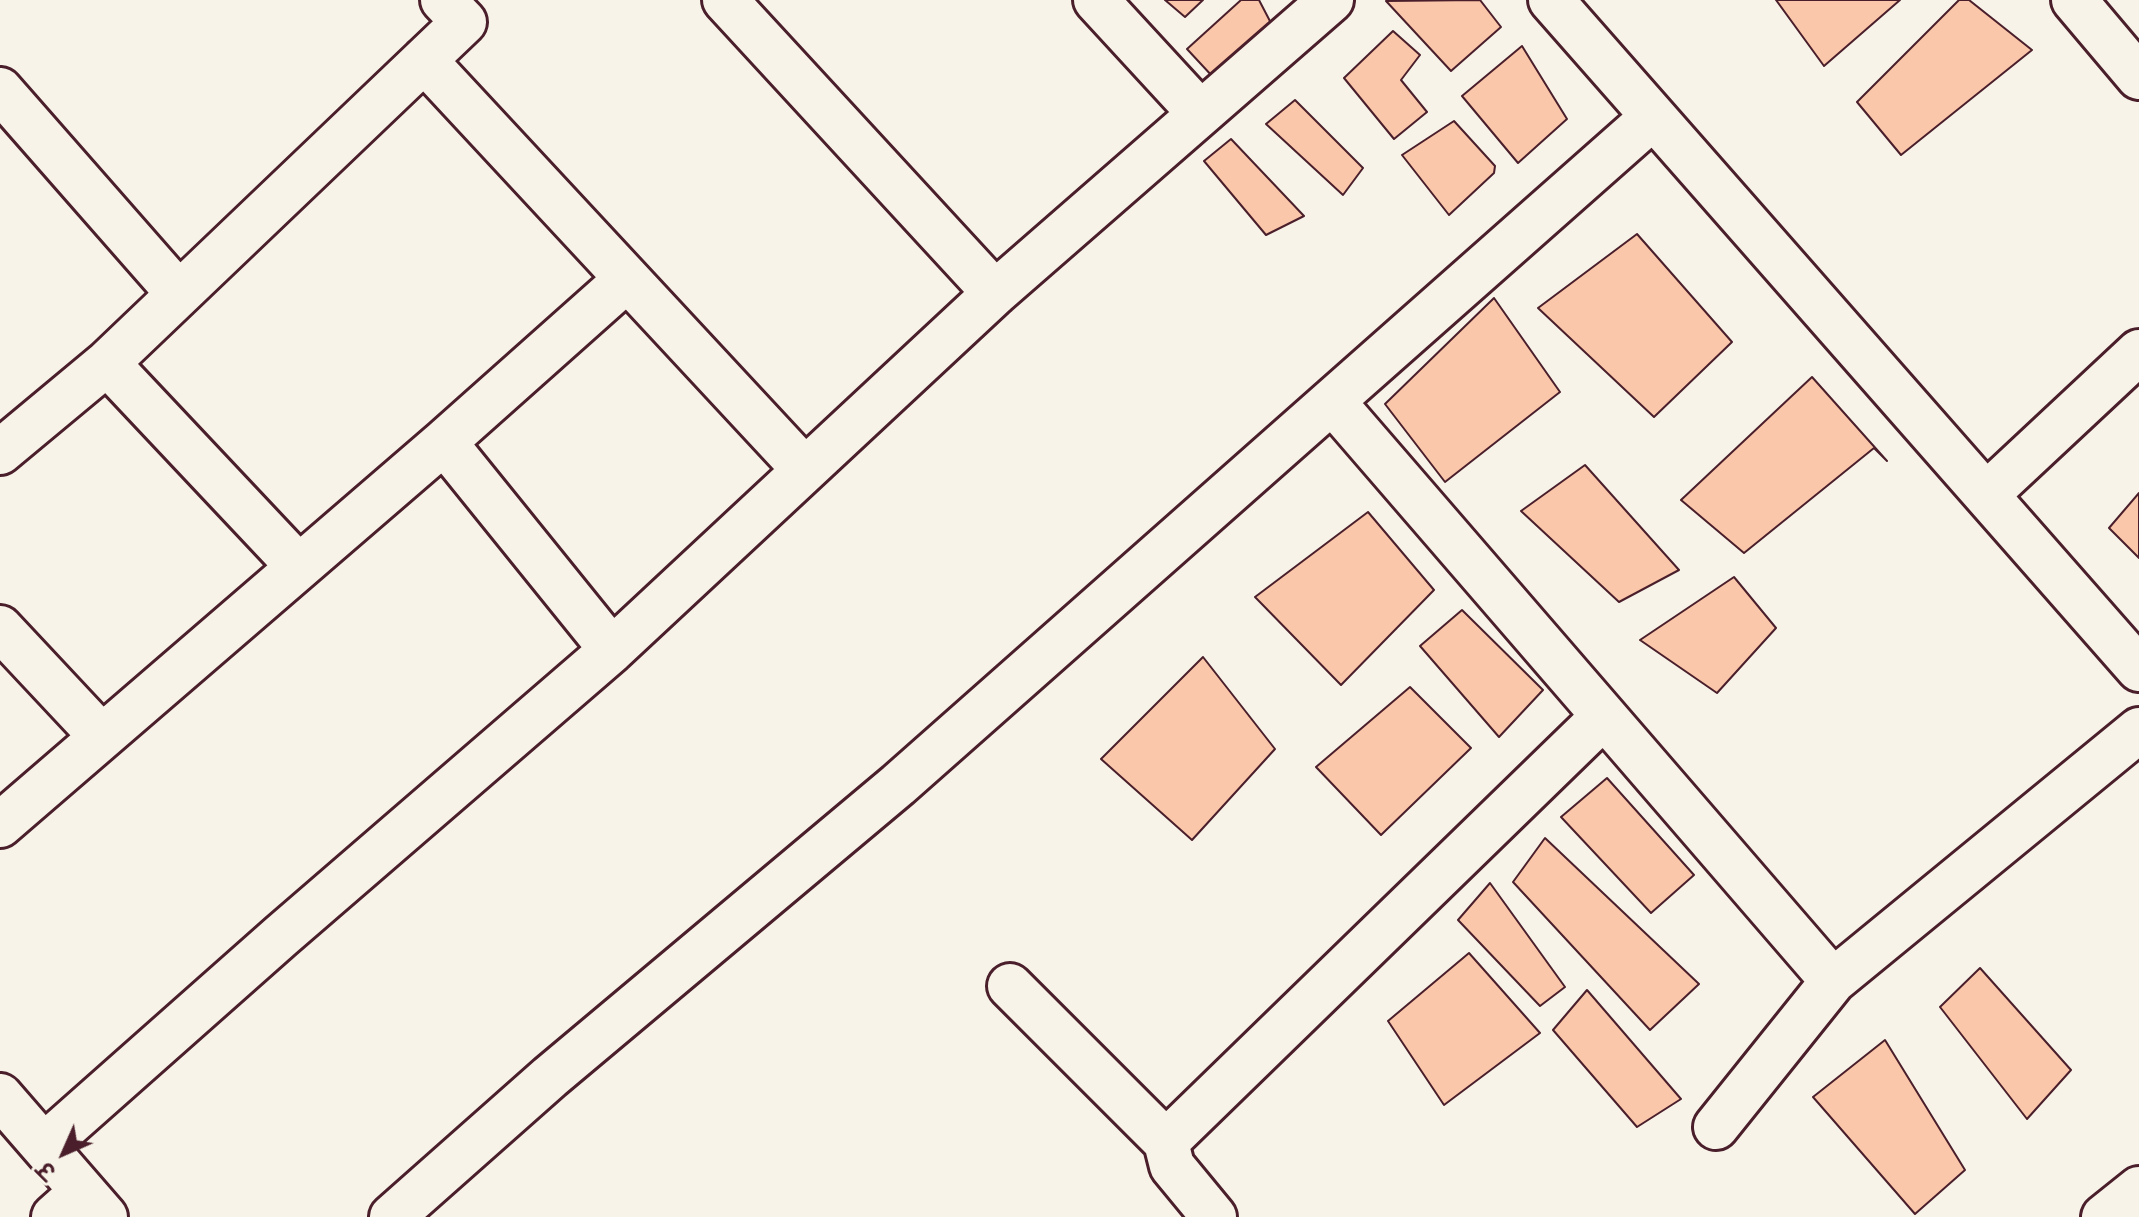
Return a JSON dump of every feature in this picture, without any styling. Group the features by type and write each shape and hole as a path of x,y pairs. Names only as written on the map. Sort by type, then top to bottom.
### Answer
{"street":[{"path":"2,446 107,363 464,22 443,0"},
{"path":"725,0 995,293"},
{"path":"1096,0 1200,113"},
{"path":"44,1146 612,650 995,293 1331,0"},
{"path":"1551,0 2139,669"},
{"path":"2074,0 2139,77"},
{"path":"424,60 805,470"},
{"path":"0,90 179,294"},
{"path":"392,1217 550,1077 898,785 1653,117"},
{"path":"0,825 444,442 627,279"},
{"path":"1986,495 2139,352"},
{"path":"107,363 299,567"},
{"path":"1332,401 1833,981"},
{"path":"444,442 612,650"},
{"path":"0,628 102,737"},
{"path":"1166,1142 1604,716"},
{"path":"1716,1127 1833,981 2139,730"},
{"path":"1010,986 1166,1142 1172,1166 1214,1217"},
{"path":"0,1096 44,1146 80,1209"},
{"path":"2104,1217 2139,1189"}],"building":[{"path":"1165,0 1203,0 1185,17"},
{"path":"1241,0 1259,0 1272,25 1213,77 1187,49"},
{"path":"1480,0 1501,27 1451,71 1386,1"},
{"path":"1776,0 1900,0 1824,66"},
{"path":"1959,0 1969,0 2032,50 1901,155 1857,102"},
{"path":"1393,31 1420,55 1401,80 1427,112 1394,139 1344,78"},
{"path":"1522,46 1567,119 1518,163 1462,96"},
{"path":"1295,100 1363,168 1343,195 1266,124"},
{"path":"1454,121 1495,166 1494,173 1449,215 1402,155"},
{"path":"1231,139 1304,216 1266,235 1204,161"},
{"path":"1637,234 1732,342 1654,417 1538,308"},
{"path":"1494,298 1560,392 1445,482 1385,404"},
{"path":"1812,377 1887,461 1874,448 1744,553 1681,500"},
{"path":"1585,465 1679,570 1619,602 1521,511"},
{"path":"2139,493 2139,558 2109,528"},
{"path":"1368,512 1434,590 1341,685 1255,597"},
{"path":"1734,577 1776,628 1717,693 1640,640"},
{"path":"1462,610 1543,690 1499,737 1420,646"},
{"path":"1203,657 1275,749 1192,840 1101,759"},
{"path":"1410,687 1471,748 1381,835 1316,767"},
{"path":"1607,778 1694,875 1651,913 1561,817"},
{"path":"1545,838 1699,984 1650,1030 1513,882"},
{"path":"1490,883 1565,987 1540,1006 1458,920"},
{"path":"1469,953 1540,1033 1444,1105 1388,1021"},
{"path":"1980,968 2071,1070 2027,1119 1940,1007"},
{"path":"1587,990 1681,1099 1637,1127 1553,1030"},
{"path":"1885,1040 1965,1170 1915,1214 1813,1097"}]}
